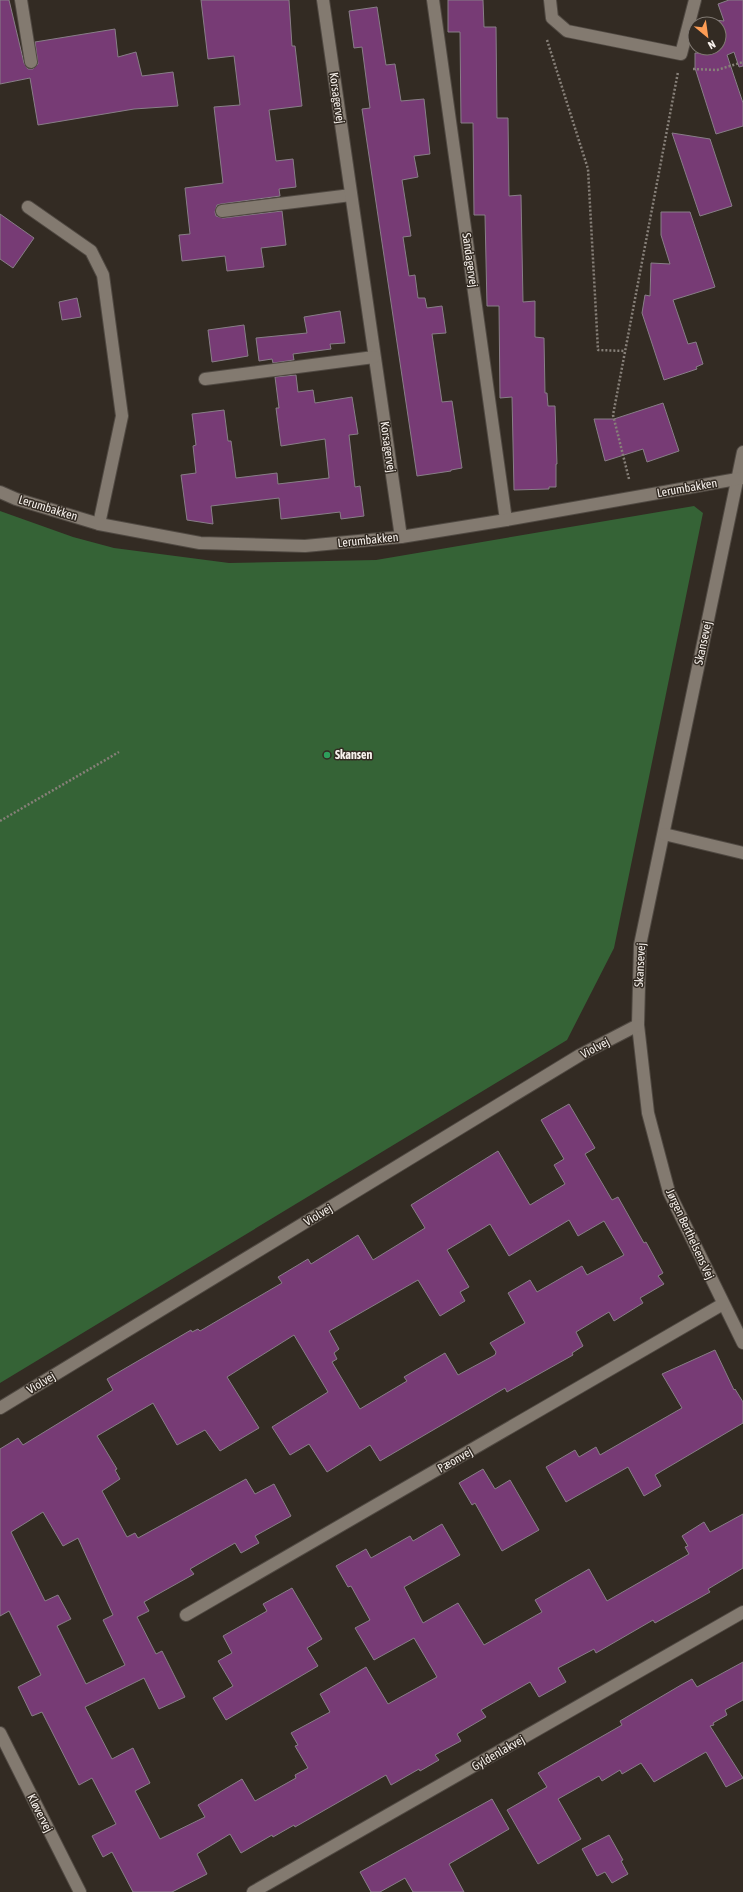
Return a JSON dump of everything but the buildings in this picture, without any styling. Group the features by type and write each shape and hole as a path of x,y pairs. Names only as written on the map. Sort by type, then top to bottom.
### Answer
{"street":[{"path":"21,0 31,62"},
{"name":"Korsagervej","path":"323,0 401,537"},
{"name":"Sandagervej","path":"434,0 506,520"},
{"path":"550,0 552,18 567,31 681,54 695,0"},
{"path":"222,211 351,195"},
{"path":"28,207 91,251 103,275 122,416 99,524"},
{"path":"205,379 374,357"},
{"name":"Skansevej","path":"638,1025 640,945 740,478 743,452"},
{"name":"Lerumbakken","path":"0,492 16,499 99,524 200,543 305,546 401,537 506,520 740,478"},
{"path":"664,834 743,853"},
{"name":"Jørgen Berthelsens Vej","path":"638,1025 648,1113 669,1192 743,1343"},
{"name":"Violvej","path":"0,1408 580,1055 638,1025"},
{"name":"Pæonvej","path":"186,1615 723,1304"},
{"name":"Gyldenlakvej","path":"253,1892 743,1612"},
{"name":"Kløvervej","path":"0,1733 80,1892"}],"path":[{"path":"552,18 545,31 588,169 598,350 625,351"},
{"path":"681,54 693,70 717,70 743,62"},
{"path":"634,497 614,415 681,54"},
{"path":"0,821 119,752"}],"green space":[{"name":"Skansen","path":"694,506 703,513 614,948 567,1040 0,1383 0,511 73,537 114,548 229,563 376,560"}],"place":[{"name":"Skansen","path":"327,755"}]}
